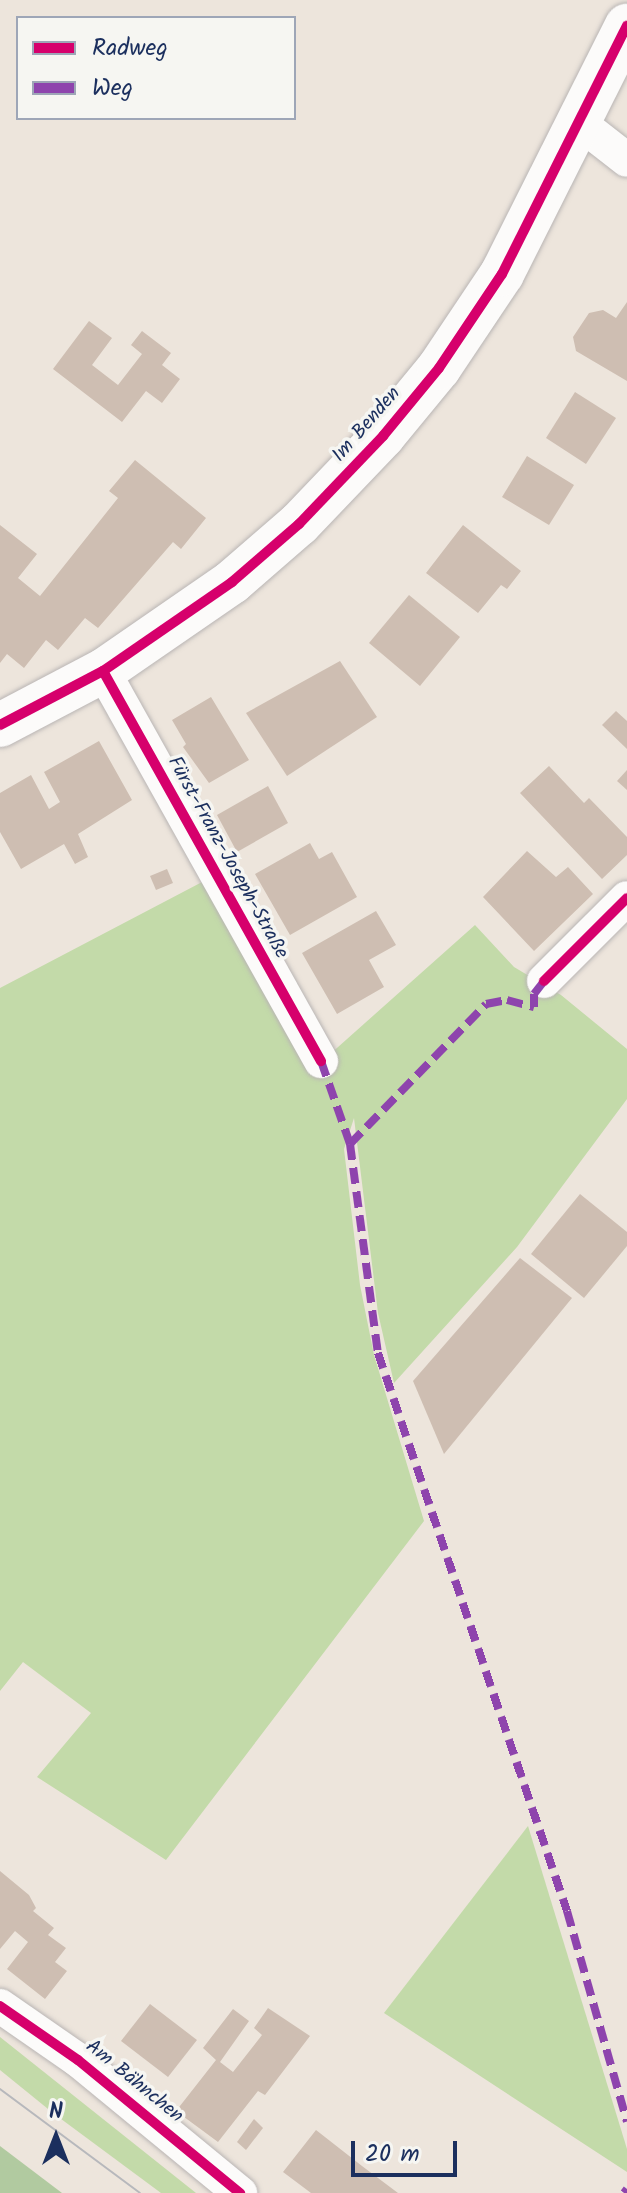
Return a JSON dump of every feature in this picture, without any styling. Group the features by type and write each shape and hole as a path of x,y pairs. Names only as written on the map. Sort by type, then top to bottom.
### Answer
{"street":[{"name":"Im Benden","path":"0,725 103,671 241,575 299,524 383,436 439,368 502,274 581,124 627,26"},
{"path":"581,124 627,160"},
{"name":"Fürst-Franz-Joseph-Straße","path":"103,671 321,1061"},
{"path":"544,981 627,898"},
{"name":"Am Bähnchen","path":"0,2006 78,2060 240,2193"}],"green space":[{"path":"204,881 310,1072 475,925 514,967 561,995 627,1049 627,1099 517,1247 394,1383 378,1313 354,1118 344,1149 360,1285 374,1355 424,1521 166,1860 37,1777 91,1713 23,1662 0,1691 0,988"},
{"path":"528,1826 627,2149 627,2172 384,2013"},
{"path":"0,2037 196,2193 161,2193 53,2113 0,2070"},
{"path":"0,2146 62,2193 0,2193"}],"building":[{"path":"627,302 627,381 576,351 573,337 589,313 603,310 616,318"},
{"path":"89,321 112,338 92,365 118,385 142,354 131,345 142,331 171,353 162,365 180,379 162,403 146,391 122,422 53,369"},
{"path":"575,392 616,418 586,464 546,438"},
{"path":"527,456 574,485 549,525 502,497"},
{"path":"135,460 206,518 181,549 173,542 98,628 85,618 58,650 46,640 24,668 7,654 0,663 0,525 37,554 18,578 40,596 118,498 109,491"},
{"path":"463,525 521,571 507,589 501,585 478,613 426,573"},
{"path":"409,595 460,637 420,686 369,643"},
{"path":"340,661 377,717 287,776 246,713"},
{"path":"211,697 249,760 209,783 183,747 186,744 172,720"},
{"path":"616,711 627,721 627,749 602,725"},
{"path":"99,741 132,800 78,834 88,857 75,864 64,844 21,869 0,832 0,793 31,775 49,809 60,802 44,772"},
{"path":"549,766 584,803 589,798 627,837 627,855 602,879 520,793"},
{"path":"627,770 627,790 617,781"},
{"path":"268,786 288,823 237,852 217,815"},
{"path":"310,843 319,859 332,852 357,897 290,935 255,874"},
{"path":"527,851 556,877 568,867 593,894 534,951 483,897"},
{"path":"167,869 173,883 156,890 150,876"},
{"path":"376,911 396,945 369,960 384,987 337,1014 302,953"},
{"path":"580,1194 627,1232 627,1246 584,1298 531,1254"},
{"path":"520,1258 572,1298 444,1454 413,1381"},
{"path":"0,1871 29,1895 36,1908 33,1911 54,1928 48,1935 66,1948 55,1962 67,1971 45,1999 7,1969 28,1942 15,1931 0,1949"},
{"path":"150,2004 197,2040 168,2077 121,2041"},
{"path":"268,2008 310,2036 265,2095 258,2091 218,2142 176,2111 216,2060 203,2048 233,2009 249,2021 220,2062 233,2072 262,2035 254,2028"},
{"path":"254,2119 263,2128 246,2150 237,2142"},
{"path":"316,2130 398,2193 311,2193 283,2172"}],"tram line":[{"path":"0,2089 140,2193"}],"marked path":[{"path":"350,1144 486,1004 507,1000 534,1007 534,994 544,981"},
{"path":"321,1061 350,1144 378,1353 567,1911 627,2122"},
{"path":"624,2193 627,2189"}],"cycle path":[{"path":"0,725 103,671 232,582 299,524 383,436 439,368 502,274 627,26"},
{"path":"103,671 321,1061"},
{"path":"544,981 627,898"},
{"path":"0,2006 78,2060 240,2193"}]}
